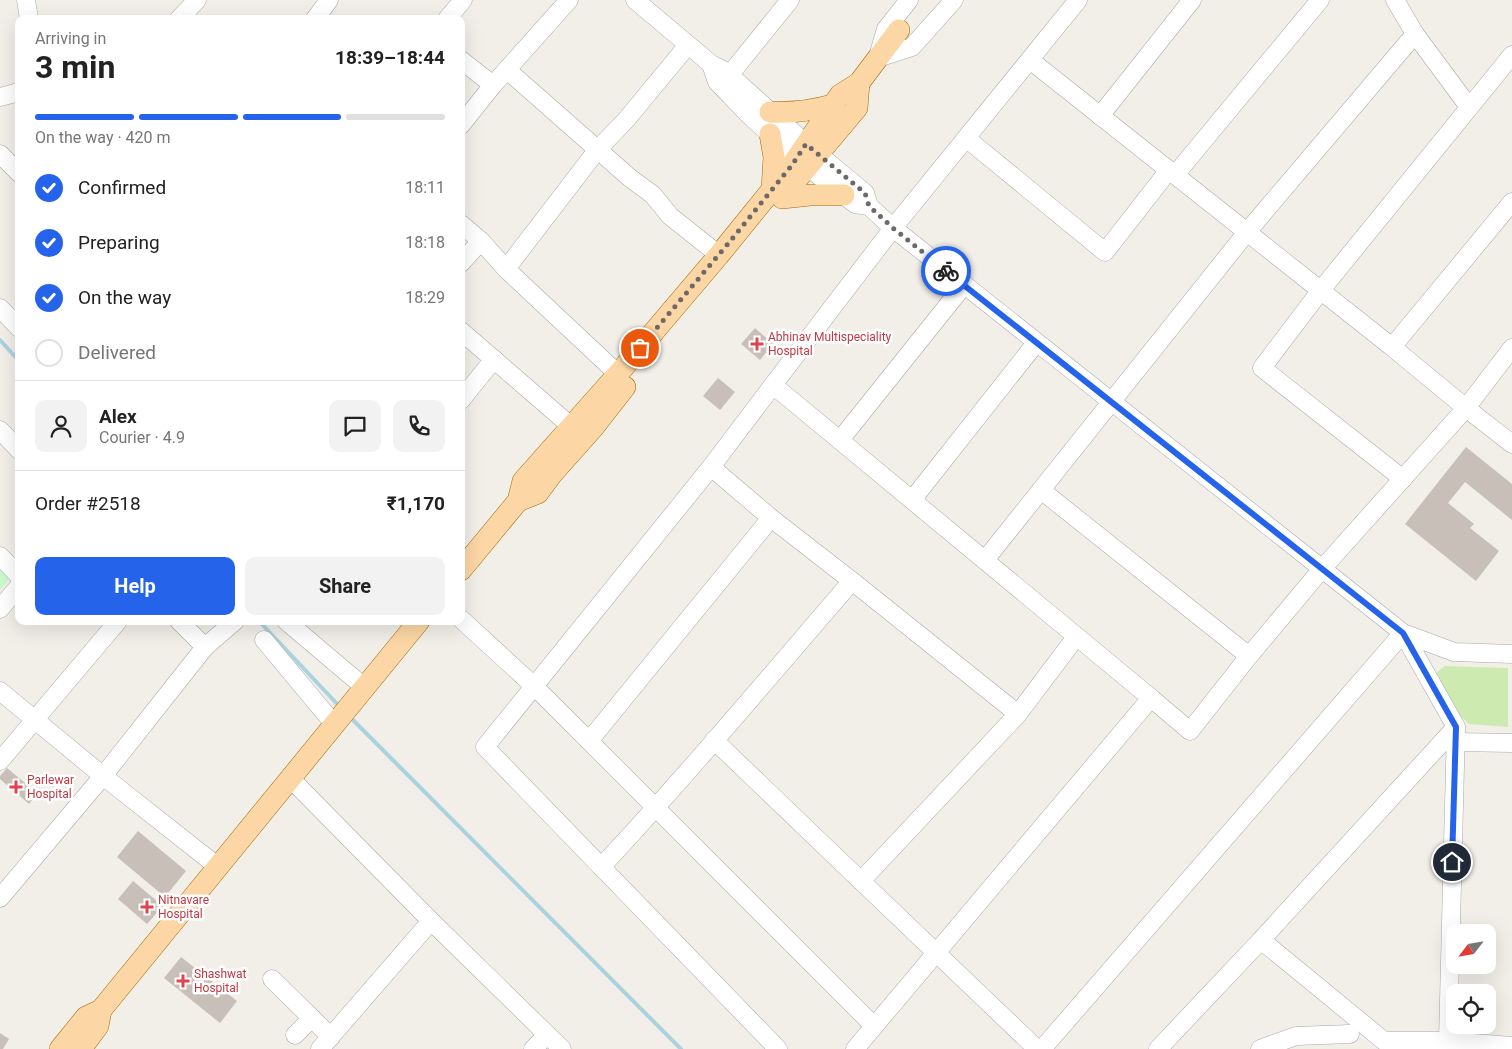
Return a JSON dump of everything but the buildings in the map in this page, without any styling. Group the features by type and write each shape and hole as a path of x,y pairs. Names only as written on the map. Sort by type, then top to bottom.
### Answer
{"main road":[{"path":"807,156 832,105 840,95 859,83 900,30"},
{"path":"465,565 518,501 523,481 578,432 666,334 807,156 857,108 859,83"},
{"path":"770,112 793,113 832,105"},
{"path":"770,134 777,194"},
{"path":"578,432 618,374 719,255 777,194 844,195"},
{"path":"60,1049 86,1017 101,1010 416,625"},
{"path":"81,1049 98,1026 101,1010"}],"street":[{"path":"26,0 28,15"},
{"path":"183,15 197,0"},
{"path":"318,15 329,0"},
{"path":"451,15 463,0"},
{"path":"465,119 569,0"},
{"path":"635,0 712,64 718,82 725,80 790,0"},
{"path":"878,58 886,29 909,0"},
{"path":"878,58 912,47 954,0"},
{"path":"778,1049 485,747 711,467 893,228 1078,0"},
{"path":"1100,116 1192,0"},
{"path":"966,138 1105,252 1320,0"},
{"path":"1395,0 1415,34 1469,107"},
{"path":"985,560 1247,232 1415,34"},
{"path":"506,269 598,149 626,120 688,45"},
{"path":"1403,478 1262,368 1321,290 1512,55"},
{"path":"1030,60 1512,444"},
{"path":"465,63 493,86"},
{"path":"507,70 653,196 670,216 719,255"},
{"path":"725,80 770,112 807,156 844,195 855,204 869,206"},
{"path":"725,80 770,134 865,193 869,206 893,228 1321,570 1403,633 1454,652 1512,654"},
{"path":"0,97 15,93"},
{"path":"0,154 15,169"},
{"path":"1392,347 1512,202"},
{"path":"465,227 481,241 506,269 618,374"},
{"path":"465,259 481,241"},
{"path":"840,440 964,285"},
{"path":"0,308 15,324"},
{"path":"465,334 578,432"},
{"path":"912,500 1036,343"},
{"path":"774,385 1190,731 1249,656 1321,570 1466,408 1512,348"},
{"path":"465,395 494,359"},
{"path":"0,430 15,446"},
{"path":"711,467 771,518 1018,714"},
{"path":"1041,490 1249,656"},
{"path":"589,741 771,518"},
{"path":"0,556 15,572"},
{"path":"602,867 656,808 852,581"},
{"path":"0,609 15,591"},
{"path":"465,623 534,686 874,1026"},
{"path":"0,761 115,625"},
{"path":"184,625 205,647"},
{"path":"0,898 103,776 205,647 230,625"},
{"path":"290,625 359,694"},
{"path":"1403,633 1456,734 1448,1041"},
{"path":"1042,1049 1403,633"},
{"path":"861,881 1018,714 1076,637"},
{"path":"264,640 335,723"},
{"path":"0,691 103,776 217,866"},
{"path":"855,1049 1151,698"},
{"path":"1456,734 1512,743"},
{"path":"1158,1049 1456,734"},
{"path":"714,740 1037,1049"},
{"path":"290,778 431,921 562,1049"},
{"path":"272,979 312,1018 325,1043 431,921"},
{"path":"1261,940 1354,1035"},
{"path":"295,1035 312,1018"},
{"path":"534,1049 547,1034"},
{"path":"1260,1049 1296,1036 1354,1035 1384,1041 1448,1041 1509,1047"}],"green space":[{"path":"0,568 9,579 0,590"},
{"path":"1445,666 1508,668 1508,727 1469,724 1451,707 1435,684 1436,673"}],"waterway":[{"path":"0,340 15,357"},
{"path":"263,625 340,707"},
{"path":"349,716 681,1049"}],"way so far":[{"path":"640,348 727,245 792,165 806,144 865,193 869,206 893,228 946,271"}],"place":[{"name":"Abhinav Multispeciality Hospital","path":"757,344"},
{"name":"Parlewar Hospital","path":"16,787"},
{"name":"Nitnavare Hospital","path":"147,907"},
{"name":"Shashwat Hospital","path":"183,981"}],"route":[{"path":"946,271 1321,570 1403,633 1456,727 1452,862"}]}
